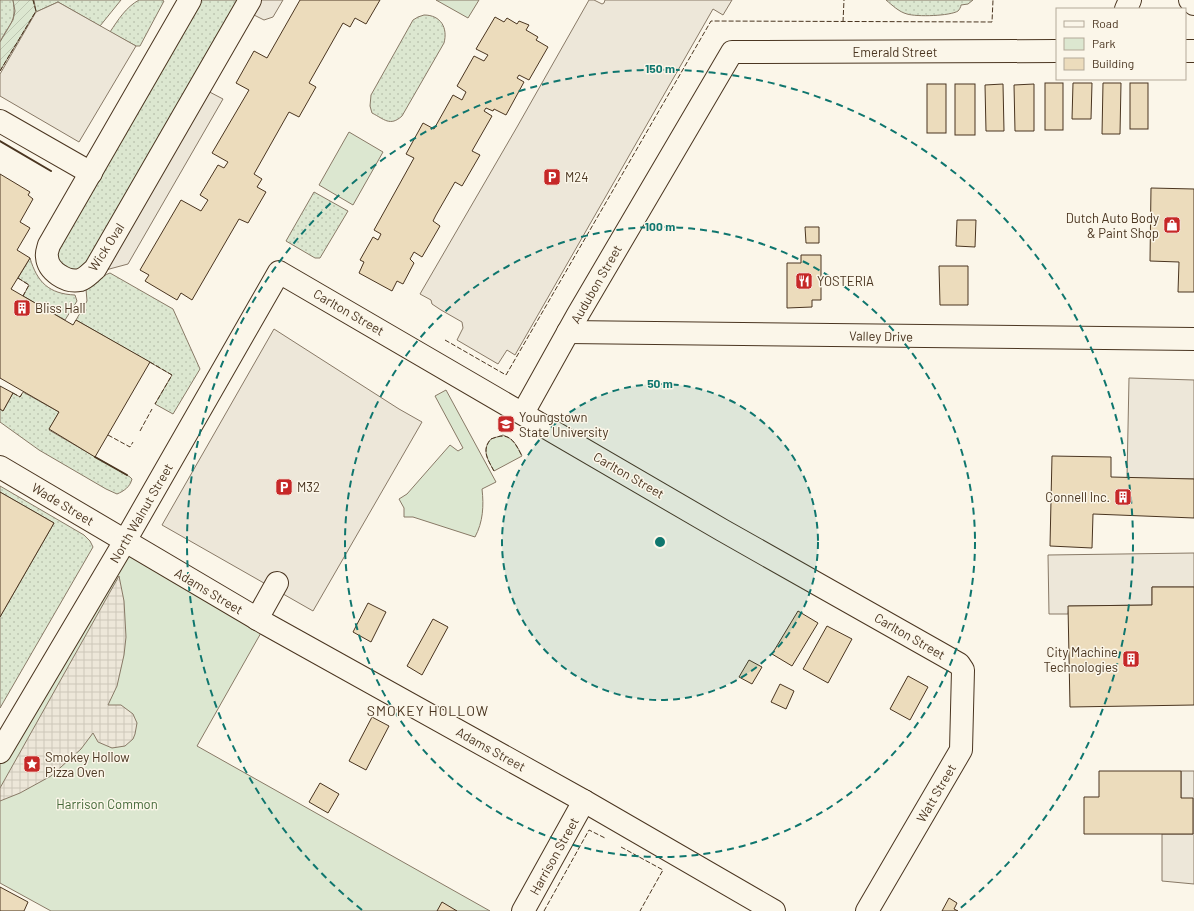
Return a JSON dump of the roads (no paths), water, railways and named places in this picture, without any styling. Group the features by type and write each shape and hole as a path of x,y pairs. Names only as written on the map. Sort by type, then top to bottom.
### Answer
{"street":[{"name":"Wick Oval","path":"190,0 49,245 46,256 49,265 60,276 78,280 85,278 95,269 250,0"},
{"path":"1190,0 1194,4"},
{"name":"Emerald Street","path":"732,52 1056,51"},
{"name":"Audubon Street","path":"523,413 568,332 732,52"},
{"path":"0,121 91,173"},
{"name":"Carlton Street","path":"279,272 722,530 959,664"},
{"name":"North Walnut Street","path":"0,752 125,541 279,272"},
{"name":"Valley Drive","path":"568,332 1194,339"},
{"name":"Wade Street","path":"0,466 125,541"},
{"name":"Adams Street","path":"125,541 257,619 584,801 774,911"},
{"path":"257,619 277,583"},
{"name":"Watt Street","path":"868,911 961,750 963,670 959,664"},
{"name":"Harrison Street","path":"523,911 584,801"}],"place":[{"name":"M24","path":"552,177"},
{"name":"Dutch Auto Body & Paint Shop","path":"1172,225"},
{"name":"YOSTERIA","path":"804,281"},
{"name":"Bliss Hall","path":"22,308"},
{"name":"Youngstown State University","path":"506,424"},
{"name":"M32","path":"284,487"},
{"name":"Connell Inc.","path":"1123,497"},
{"name":"City Machine Technologies","path":"1131,659"},
{"name":"Smokey Hollow Pizza Oven","path":"32,764"}],"district":[{"name":"SMOKEY HOLLOW","path":"428,711"}],"park label":[{"name":"Harrison Common","path":"107,804"}]}
